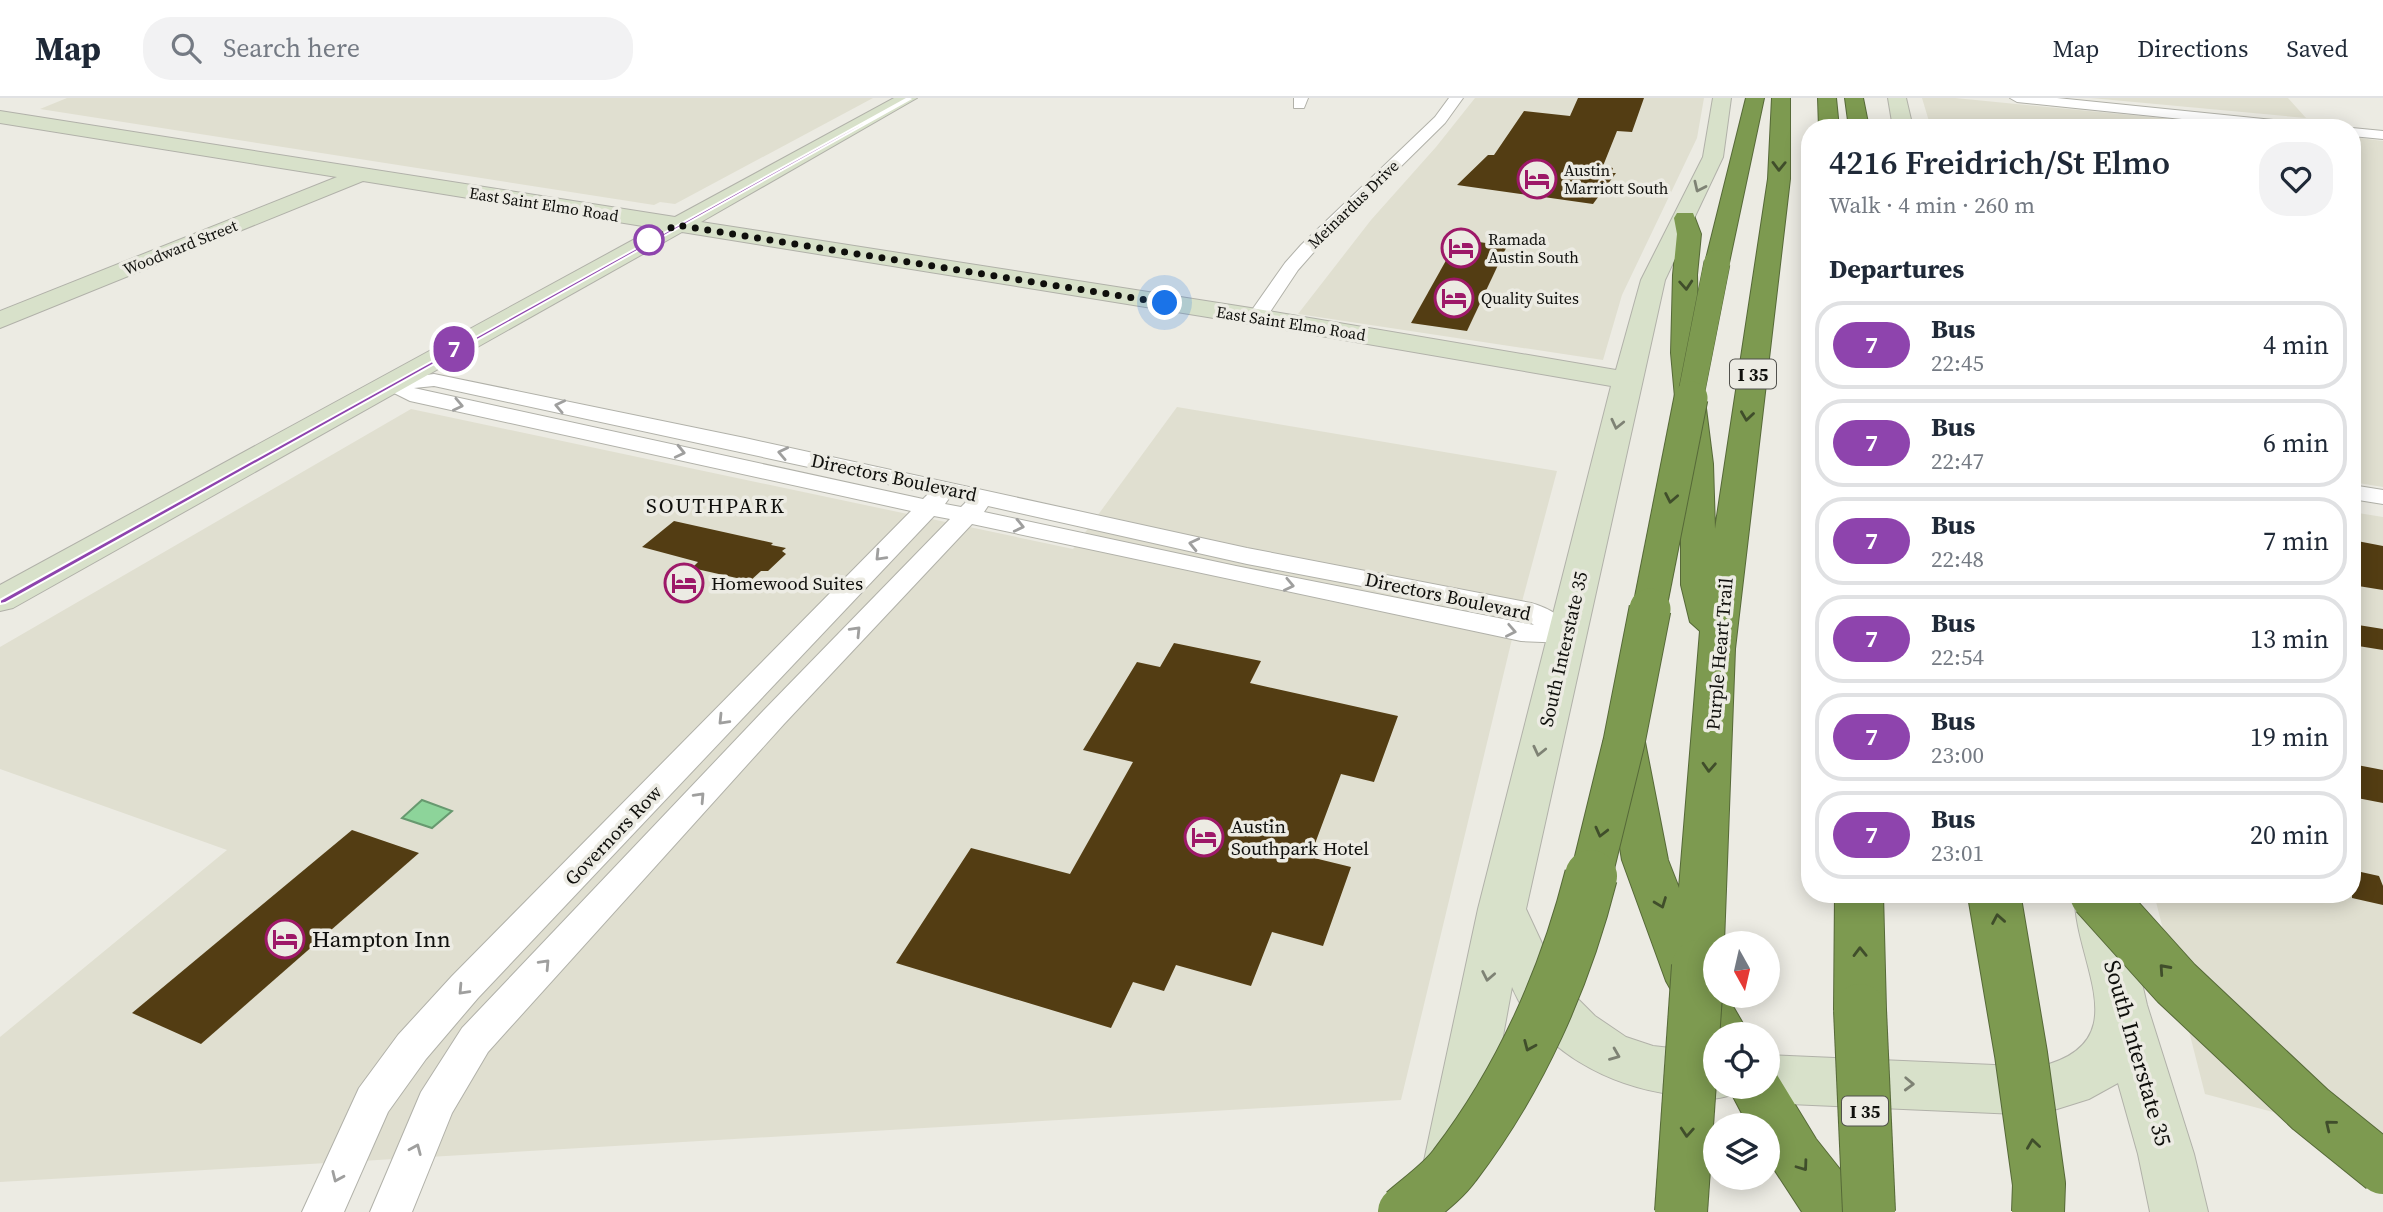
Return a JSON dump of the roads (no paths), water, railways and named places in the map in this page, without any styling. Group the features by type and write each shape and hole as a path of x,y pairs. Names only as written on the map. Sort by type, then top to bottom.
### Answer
{"highway":[{"path":"1404,1212 1454,1167 1518,1071 1577,932 1623,741 1717,263 1755,98"},
{"name":"Purple Heart Trail","path":"1681,1212 1716,649 1779,179 1782,98"},
{"path":"1827,98 1828,119"},
{"path":"1854,98 1858,119"},
{"path":"1685,218 1689,234 1685,275 1685,353 1697,464 1699,585 1716,649"},
{"path":"1623,741 1645,860 1691,981 1716,1022"},
{"name":"I 35","path":"1859,903 1860,1010 1869,1212"},
{"path":"1996,903 2039,1184 2038,1212"},
{"path":"2105,903 2176,983 2310,1109 2383,1168"},
{"path":"1762,1099 1796,1157 1837,1212"}],"street":[{"path":"0,600 908,98"},
{"name":"Meinardus Drive","path":"1257,317 1298,258 1440,120 1456,98"},
{"name":"South Interstate 35","path":"1441,1212 1502,909 1627,380 1653,280 1713,157 1722,98"},
{"path":"1897,98 1901,119"},
{"path":"2017,98 2224,119"},
{"name":"East Saint Elmo Road","path":"0,117 1257,317 1627,380"},
{"path":"2361,133 2383,135"},
{"name":"Woodward Street","path":"0,320 360,175"},
{"name":"Directors Boulevard","path":"394,384 410,395 975,506 1242,565 1521,633 1567,635"},
{"path":"2361,493 2383,497"},
{"name":"Governors Row","path":"323,1212 373,1101 412,1047 937,498"},
{"name":"Governors Row","path":"391,1212 435,1105 475,1040 774,717 975,506"},
{"name":"South Interstate 35","path":"2099,903 2121,1006 2166,1154 2179,1212"},
{"path":"1502,909 1540,994 1577,1032 1609,1054 1654,1069 1703,1075"},
{"path":"1780,1080 2038,1091 2066,1084 2091,1072 2112,1050 2121,1006"}],"place":[{"name":"Austin Marriott South","path":"1537,179"},
{"name":"Ramada Austin South","path":"1461,248"},
{"name":"Quality Suites","path":"1454,298"},
{"name":"Homewood Suites","path":"684,583"},
{"name":"Austin Southpark Hotel","path":"1204,837"},
{"name":"Hampton Inn","path":"285,939"}],"district":[{"name":"SOUTHPARK","path":"716,505"}]}
